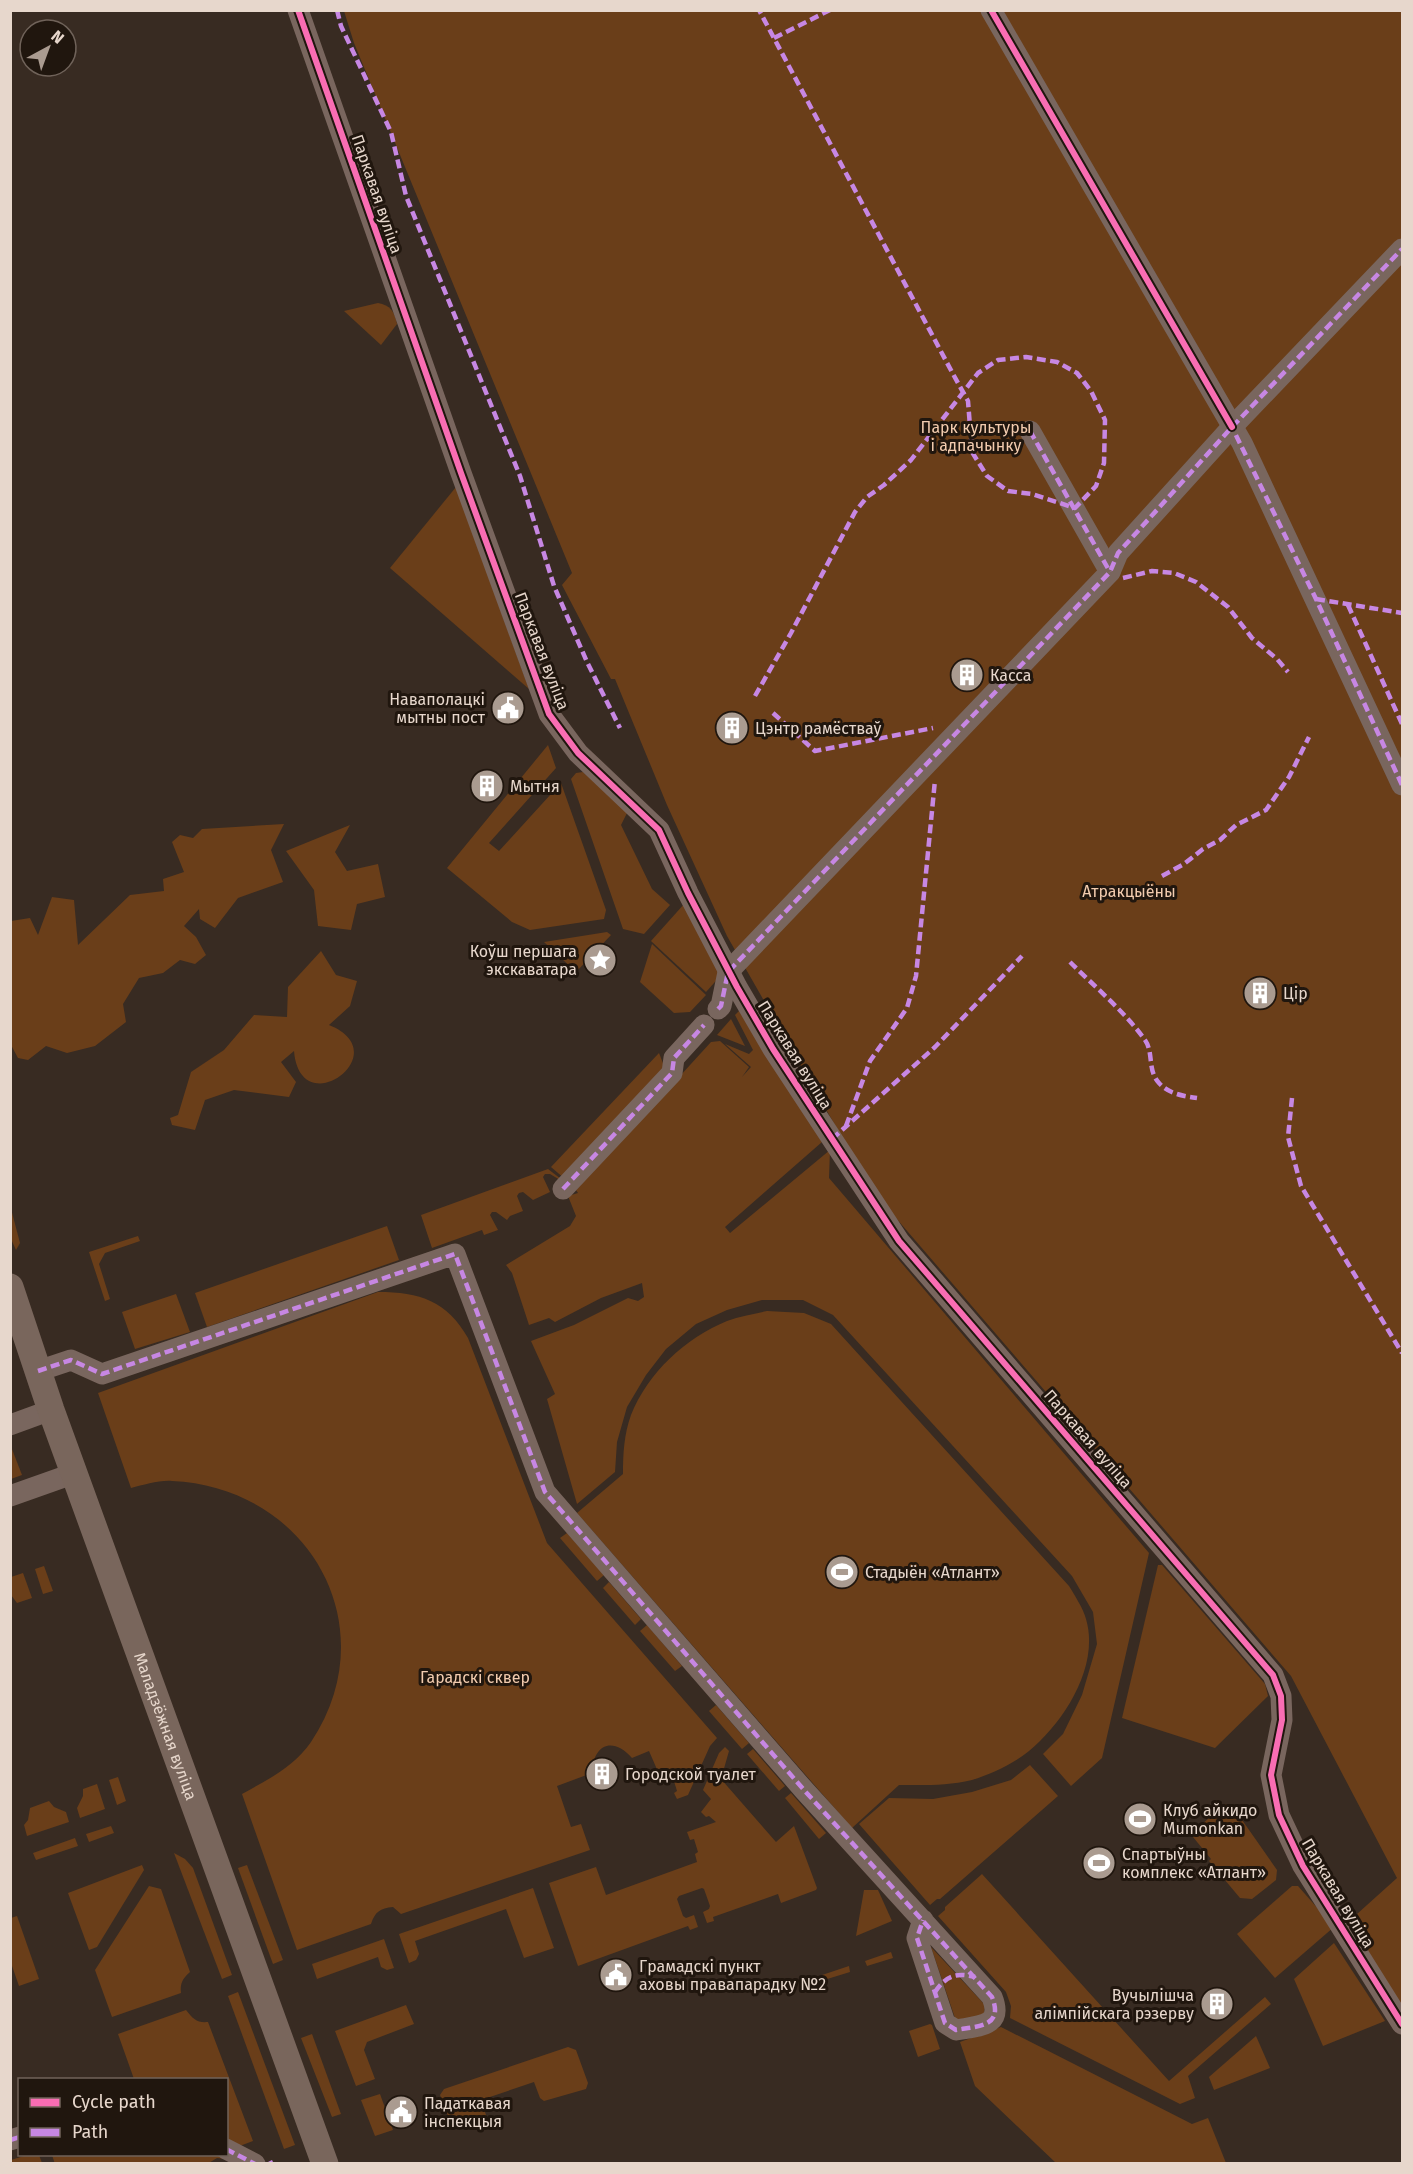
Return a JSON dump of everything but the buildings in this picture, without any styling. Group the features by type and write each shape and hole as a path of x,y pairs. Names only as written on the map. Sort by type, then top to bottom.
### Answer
{"main road":[{"name":"Маладзёжная вуліца","path":"10,1287 51,1410 326,2163"}],"street":[{"name":"Паркавая вуліца","path":"298,10 461,473 549,714 578,753 659,830 728,972 773,1049 899,1241 1272,1675 1281,1696 1282,1720 1271,1775 1279,1815 1303,1866 1402,2024"},
{"path":"991,10 1232,427 1402,785"},
{"path":"718,1009 722,1006 728,972 1110,572 1118,554 1232,427 1402,249"},
{"path":"1030,431 1110,572"},
{"path":"563,1189 672,1073 674,1058 704,1025"},
{"path":"38,1371 71,1360 102,1374 455,1254 545,1492 804,1790 923,1920 992,1996 997,2008 994,2017 987,2024 956,2030 945,2023 918,1938 923,1920"},
{"path":"10,1425 51,1410"},
{"path":"10,1496 75,1473"},
{"path":"228,2150 266,2163"}],"green space":[{"name":"Парк культуры і адпачынку","path":"344,11 1402,11 1402,2014 1347,1923 1397,1878 1291,1676 883,1203 835,1125 727,936 667,805 615,679 611,679 562,585 572,573 354,43"},
{"path":"378,303 386,305 391,310 397,324 381,345 344,311"},
{"path":"456,487 529,689 390,568"},
{"path":"548,745 556,768 489,843 499,851 561,783 606,910 604,919 530,930 512,922 447,868"},
{"path":"583,772 628,811 621,825 652,889 670,905 644,934 623,929 571,779 576,773"},
{"path":"284,824 271,850 283,882 238,898 215,928 200,919 199,909 184,926 196,937 206,955 195,964 180,960 163,973 139,978 123,1004 126,1022 95,1046 67,1053 46,1046 28,1060 18,1058 11,1045 11,921 30,918 38,935 52,897 74,900 78,945 130,895 164,891 163,879 184,872 172,842 180,835 193,838 202,829"},
{"path":"350,825 335,852 347,871 378,864 385,897 357,904 351,930 318,926 314,890 286,851"},
{"path":"685,903 722,974 706,992 651,941"},
{"path":"607,932 611,935 576,972 544,942"},
{"path":"652,944 706,995 690,1012 674,1013 640,982"},
{"path":"321,951 336,975 357,981 350,1006 329,1025 348,1037 354,1051 350,1065 340,1076 326,1083 312,1082 300,1072 294,1051 281,1062 296,1082 289,1097 234,1090 205,1100 195,1130 172,1125 170,1118 178,1115 191,1072 224,1050 254,1015 287,1017 288,987"},
{"path":"739,1011 822,1142 725,1227 730,1233 830,1150 829,1178 1149,1553 1102,1758 1071,1786 1043,1754 1063,1734 1082,1695 1097,1644 1093,1612 1072,1576 833,1315 803,1300 762,1300 727,1310 696,1324 666,1349 646,1375 627,1407 617,1442 615,1472 577,1504 547,1399 555,1394 531,1341 574,1325 628,1298 638,1301 644,1297 642,1283 601,1298 555,1322 549,1318 529,1325 512,1273 506,1265 570,1226 576,1216 568,1196 578,1193 576,1190 711,1042 720,1041 749,1067 742,1077 751,1067 725,1044 749,1054 753,1050 735,1015"},
{"path":"731,1019 745,1046 717,1035"},
{"path":"659,1053 666,1071 565,1179 551,1167"},
{"path":"548,1169 561,1179 545,1174 543,1177 550,1192 533,1200 523,1192 519,1193 517,1196 523,1211 510,1216 507,1220 496,1212 492,1212 490,1215 498,1230 484,1235 482,1230 432,1248 421,1215"},
{"path":"10,1205 20,1243 16,1250 11,1239"},
{"path":"387,1226 399,1260 207,1327 195,1293"},
{"path":"138,1236 140,1241 105,1253 99,1264 110,1299 105,1301 89,1252"},
{"name":"Гарадскі сквер","path":"378,1292 407,1294 431,1301 451,1315 460,1325 468,1338 547,1543 717,1738 710,1746 688,1795 677,1799 674,1793 677,1791 673,1778 669,1779 665,1772 659,1774 649,1751 632,1758 618,1747 605,1746 596,1755 592,1773 557,1786 571,1827 581,1824 590,1850 401,1914 393,1907 385,1908 374,1916 371,1924 297,1950 242,1794 288,1766 311,1742 333,1698 341,1653 337,1610 321,1570 296,1536 262,1508 220,1489 172,1481 131,1488 98,1393"},
{"path":"176,1294 190,1332 135,1349 122,1312"},
{"name":"Стадыён «Атлант»","path":"767,1311 804,1313 831,1324 1069,1586 1085,1615 1089,1637 1088,1655 1076,1692 1055,1725 1029,1751 1002,1768 972,1780 945,1784 899,1785 852,1828 577,1513 623,1474 624,1444 631,1415 647,1385 658,1371 683,1347 712,1328 732,1319"},
{"path":"10,1444 22,1475 11,1479 10,1479"},
{"path":"567,1533 604,1575 597,1581 560,1538"},
{"path":"1158,1565 1162,1565 1265,1684 1268,1696 1215,1748 1122,1718"},
{"path":"44,1566 53,1591 43,1594 35,1569"},
{"path":"23,1573 32,1598 17,1603 11,1595 11,1577"},
{"path":"609,1582 641,1619 635,1625 603,1588"},
{"path":"647,1625 682,1666 675,1671 640,1631"},
{"path":"716,1705 749,1743 742,1749 709,1711"},
{"path":"725,1747 729,1751 721,1779 776,1842 794,1826 816,1890 781,1903 778,1894 713,1917 714,1921 707,1923 703,1912 710,1906 702,1888 679,1896 677,1899 683,1916 686,1918 694,1915 698,1927 690,1930 688,1926 578,1966 549,1883 596,1867 606,1895 697,1862 695,1854 698,1852 694,1839 690,1840 687,1832 716,1822 701,1812 711,1799 703,1790 719,1753"},
{"path":"753,1749 785,1786 779,1791 747,1754"},
{"path":"1030,1765 1058,1796 940,1899 930,1905 859,1824 889,1798 933,1799 972,1792 1011,1780"},
{"path":"118,1777 126,1801 117,1805 109,1780"},
{"path":"97,1784 105,1809 80,1818 77,1808 83,1796 83,1789"},
{"path":"791,1793 826,1833 819,1839 785,1798"},
{"path":"49,1801 54,1807 66,1812 69,1822 27,1836 24,1825 28,1820 30,1808"},
{"path":"1225,1804 1233,1807 1277,1870 1276,1880 1252,1899 1240,1898 1209,1861 1211,1859 1193,1837 1193,1832"},
{"path":"111,1826 114,1833 89,1842 86,1834"},
{"path":"75,1838 78,1846 36,1860 33,1853"},
{"path":"174,1853 185,1859 193,1868 232,1975 222,1979"},
{"path":"142,1865 144,1870 97,1947 89,1950 68,1893"},
{"path":"247,1865 283,1960 273,1964 238,1868"},
{"path":"982,1874 1169,2081 1265,1997 1271,2004 1188,2076 1195,2098 1180,2104 1010,2018 1011,2006 1006,1992 938,1916"},
{"path":"149,1886 161,1889 190,1972 182,1982 181,1993 112,2017 95,1970"},
{"path":"1292,1886 1298,1886 1334,1927 1275,1978 1237,1934"},
{"path":"533,1888 554,1948 524,1958 506,1909 415,1941 419,1954 416,1960 409,1963 399,1934"},
{"path":"864,1890 878,1890 892,1921 856,1936"},
{"path":"17,1916 39,1979 19,1986 11,1963 11,1918"},
{"path":"384,1939 394,1968 387,1970 381,1967 378,1957 317,1979 312,1964"},
{"path":"1334,1943 1385,2021 1323,2046 1294,1979"},
{"path":"931,1947 985,2005 984,2016 960,2021 955,2018"},
{"path":"891,1952 893,1958 867,1966 865,1961"},
{"path":"849,1966 850,1972 824,1980 822,1975"},
{"path":"238,1992 295,2145 284,2149 228,1996"},
{"path":"406,2005 414,2024 367,2042 364,2050 375,2079 356,2086 335,2031"},
{"path":"186,2010 196,2020 208,2022 253,2141 237,2147 228,2142 228,2078 134,2078 118,2034"},
{"path":"930,2024 940,2049 918,2057 909,2031"},
{"path":"1001,2027 1192,2124 1208,2118 1226,2163 1056,2163 975,2086 960,2042"},
{"path":"312,2034 341,2114 332,2117 301,2038"},
{"path":"1256,2036 1270,2068 1214,2090 1209,2077"},
{"path":"568,2047 576,2050 588,2083 586,2089 544,2101 540,2098 534,2082 481,2100 486,2115 484,2121 457,2129 452,2126 440,2095 444,2089"},
{"path":"380,2094 393,2130 375,2136 361,2100"},
{"path":"24,2156 39,2156 42,2163 11,2163 11,2160"},
{"path":"52,2156 225,2156 225,2159 217,2158 207,2164 55,2164"}],"marked path":[{"path":"337,10 341,26 391,132 406,196 520,476 554,586 587,662 620,728"},
{"path":"755,696 855,512 867,497 911,460 978,373 998,360 1026,357 1057,362 1077,373 1091,391 1105,420 1104,463 1096,486 1075,508 1032,494 1008,491 987,476 972,452 968,401 953,374 759,10"},
{"path":"774,38 830,10"},
{"path":"718,1009 721,1006 728,972 1110,572 1118,553 1232,427 1402,249"},
{"path":"1230,423 1316,599 1402,785"},
{"path":"1030,431 1110,572"},
{"path":"1123,578 1152,571 1174,573 1196,582 1228,607 1252,638 1277,659 1288,672"},
{"path":"1316,599 1402,613"},
{"path":"1348,605 1402,724"},
{"path":"773,713 815,751 933,728"},
{"path":"1162,876 1220,840 1236,825 1266,810 1289,777 1309,737"},
{"path":"846,1126 870,1061 907,1008 916,976 935,780"},
{"path":"832,1139 935,1047 1022,956"},
{"path":"1070,962 1119,1009 1145,1040 1153,1073 1159,1083 1172,1092 1197,1098"},
{"path":"563,1189 672,1073 674,1058 704,1025"},
{"path":"1292,1098 1288,1137 1301,1186 1402,1353"},
{"path":"38,1371 71,1360 102,1374 455,1254 545,1492 804,1790 992,1997 995,2007 992,2020 980,2026 956,2030 945,2023 917,1938 923,1920"},
{"path":"935,1992 943,1982 957,1975 975,1977"},
{"path":"10,2140 18,2138"},
{"path":"228,2150 255,2164"},
{"path":"269,2164 273,2162"}],"cycle path":[{"path":"298,10 461,473 549,714 578,753 659,830 688,893 737,987 773,1049 899,1241 1273,1675 1281,1696 1282,1720 1271,1775 1279,1815 1303,1866 1402,2024"},
{"path":"991,10 1232,427"}],"place":[{"name":"Касса","path":"967,675"},
{"name":"Наваполацкі мытны пост","path":"508,708"},
{"name":"Цэнтр рамёстваў","path":"732,728"},
{"name":"Мытня","path":"487,786"},
{"name":"Коўш першага экскаватара","path":"600,960"},
{"name":"Цір","path":"1260,993"},
{"name":"Стадыён «Атлант»","path":"842,1572"},
{"name":"Городской туалет","path":"602,1774"},
{"name":"Клуб айкидо Mumonkan","path":"1140,1819"},
{"name":"Спартыўны комплекс «Атлант»","path":"1099,1863"},
{"name":"Грамадскі пункт аховы правапарадку №2","path":"616,1975"},
{"name":"Вучылішча алімпійскага рэзерву","path":"1217,2004"},
{"name":"Падаткавая інспекцыя","path":"401,2112"}],"park label":[{"name":"Атракцыёны","path":"1129,891"}]}
